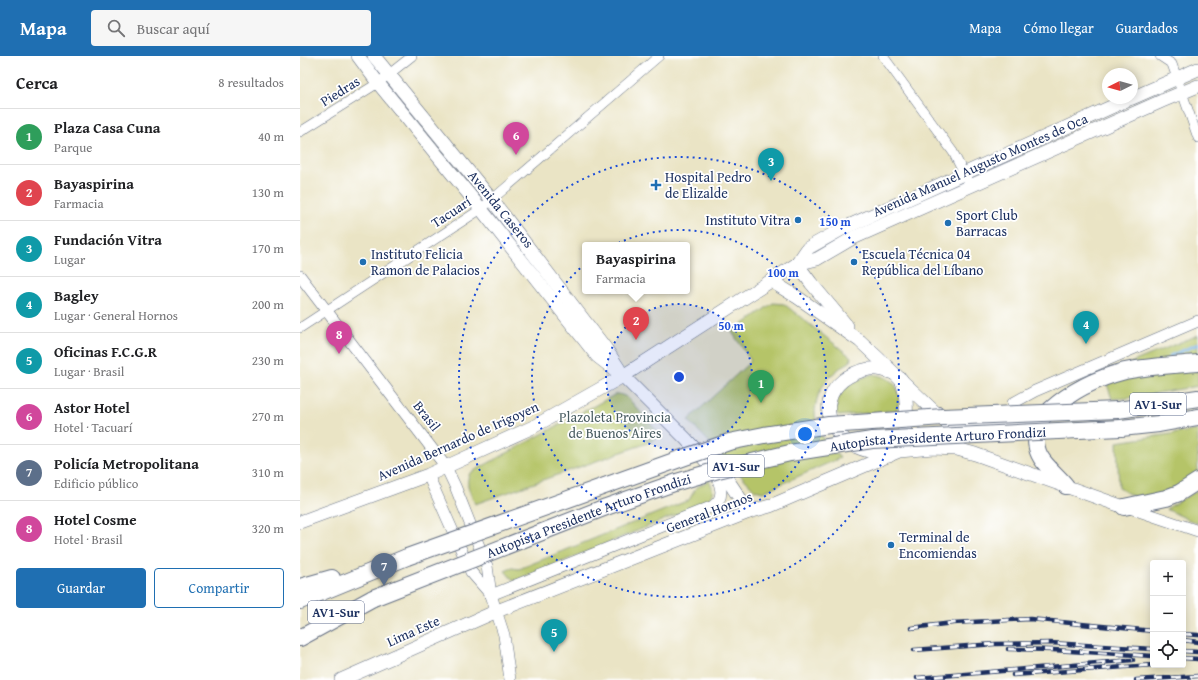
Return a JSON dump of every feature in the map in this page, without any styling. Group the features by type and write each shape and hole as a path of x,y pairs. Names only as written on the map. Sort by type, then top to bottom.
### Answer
{"highway":[{"path":"1066,486 1059,476 1048,467 1041,458 1037,448 1036,438 1040,420 1046,414 1076,390 1114,374 1145,368 1198,363"},
{"name":"Autopista Presidente Arturo Frondizi","path":"300,601 407,557 730,442 829,425 943,417 1118,410 1198,398"},
{"path":"938,415 962,428 974,430 1018,422 1046,414"},
{"name":"Autopista Presidente Arturo Frondizi","path":"300,625 373,598 606,506 718,470 790,453 872,440 1121,428 1159,424 1198,417"},
{"path":"1124,507 1166,498 1198,481"},
{"path":"300,587 407,557"},
{"path":"300,638 373,598"}],"main road":[{"name":"Avenida Caseros","path":"358,56 597,356 624,376 684,436 714,470 725,476 749,512"},
{"name":"Avenida Caseros","path":"374,56 492,200 606,349 624,376"},
{"name":"Avenida Manuel Augusto Montes de Oca","path":"1138,95 1198,69"},
{"name":"Avenida Manuel Augusto Montes de Oca","path":"624,376 797,264 816,259 853,238 1198,86"},
{"name":"Avenida Manuel Augusto Montes de Oca","path":"797,264 808,248 842,229 1118,104"},
{"path":"797,264 860,341 938,415"},
{"path":"771,281 797,297 860,341"},
{"path":"869,369 879,369 897,375 904,390 907,417 906,431 894,454 864,450 851,444 837,431 830,419 828,402 833,390 844,379 869,369"},
{"name":"Avenida Bernardo de Irigoyen","path":"300,522 446,467 533,427 624,376"},
{"name":"General Hornos","path":"497,611 749,512 770,506 894,454 933,448 957,450 974,454 1124,507"},
{"name":"Lima Este","path":"341,680 497,611"}],"street":[{"name":"Piedras","path":"300,132 378,83 412,56"},
{"path":"883,56 953,152 970,186"},
{"path":"1160,56 1172,64 1198,138"},
{"name":"Tacuarí","path":"300,328 481,209 655,57"},
{"name":"Brasil","path":"300,276 446,467 487,566 491,595 504,635 510,680"},
{"path":"1013,403 1035,391 1198,321"},
{"name":"General Hornos","path":"491,595 713,506 718,502 721,495 719,483 714,470"},
{"name":"Brasil","path":"428,475 471,572 491,595"},
{"path":"1124,507 1198,532"}],"green space":[{"path":"773,303 784,304 851,357 850,362 832,374 826,382 820,391 815,410 816,421 821,435 840,458 763,492 755,490 688,420 751,361 732,332"},
{"path":"1198,335 1198,359 1118,368"},
{"path":"1198,367 1198,386 1129,398 1112,399 1107,384 1121,377"},
{"path":"873,374 886,378 895,385 899,396 897,410 839,416 836,412 837,403 844,390 858,380"},
{"name":"Plazoleta Provincia de Buenos Aires","path":"616,394 627,397 660,434 653,441 475,504 468,485 468,477 470,473"},
{"path":"1198,430 1198,474 1167,492 1150,497 1141,498 1133,496 1119,488 1117,442"},
{"path":"709,480 712,486 712,494 708,500 695,507 518,580 513,580 505,571 512,568 519,569 689,500 696,488"},
{"path":"1198,490 1198,524 1166,509"}],"waterway":[{"path":"1170,356 1198,344"}],"railway":[{"path":"911,628 953,623 1030,619 1150,631"},
{"path":"1186,634 1198,635"},
{"path":"1186,640 1198,642"},
{"path":"914,650 995,644 1050,643 1150,649"},
{"path":"1008,649 1150,656"},
{"path":"1186,651 1198,652"},
{"path":"1186,658 1198,659"},
{"path":"917,678 1133,660"},
{"path":"1013,675 1150,665"},
{"path":"1136,680 1198,676"}],"place":[{"name":"Astor Hotel","path":"516,155"},
{"name":"Fundación Vitra","path":"771,181"},
{"name":"Hospital Pedro de Elizalde","path":"656,185"},
{"name":"Instituto Vitra","path":"798,220"},
{"name":"Sport Club Barracas","path":"948,223"},
{"name":"Instituto Felicia Ramon de Palacios","path":"363,262"},
{"name":"Escuela Técnica 04 República del Líbano","path":"854,262"},
{"name":"Bayaspirina","path":"636,340"},
{"name":"Bagley","path":"1086,344"},
{"name":"Hotel Cosme","path":"339,354"},
{"name":"Plaza Casa Cuna","path":"761,403"},
{"name":"Terminal de Encomiendas","path":"891,545"},
{"name":"Policía Metropolitana","path":"384,586"},
{"name":"Oficinas F.C.G.R","path":"554,652"}]}
